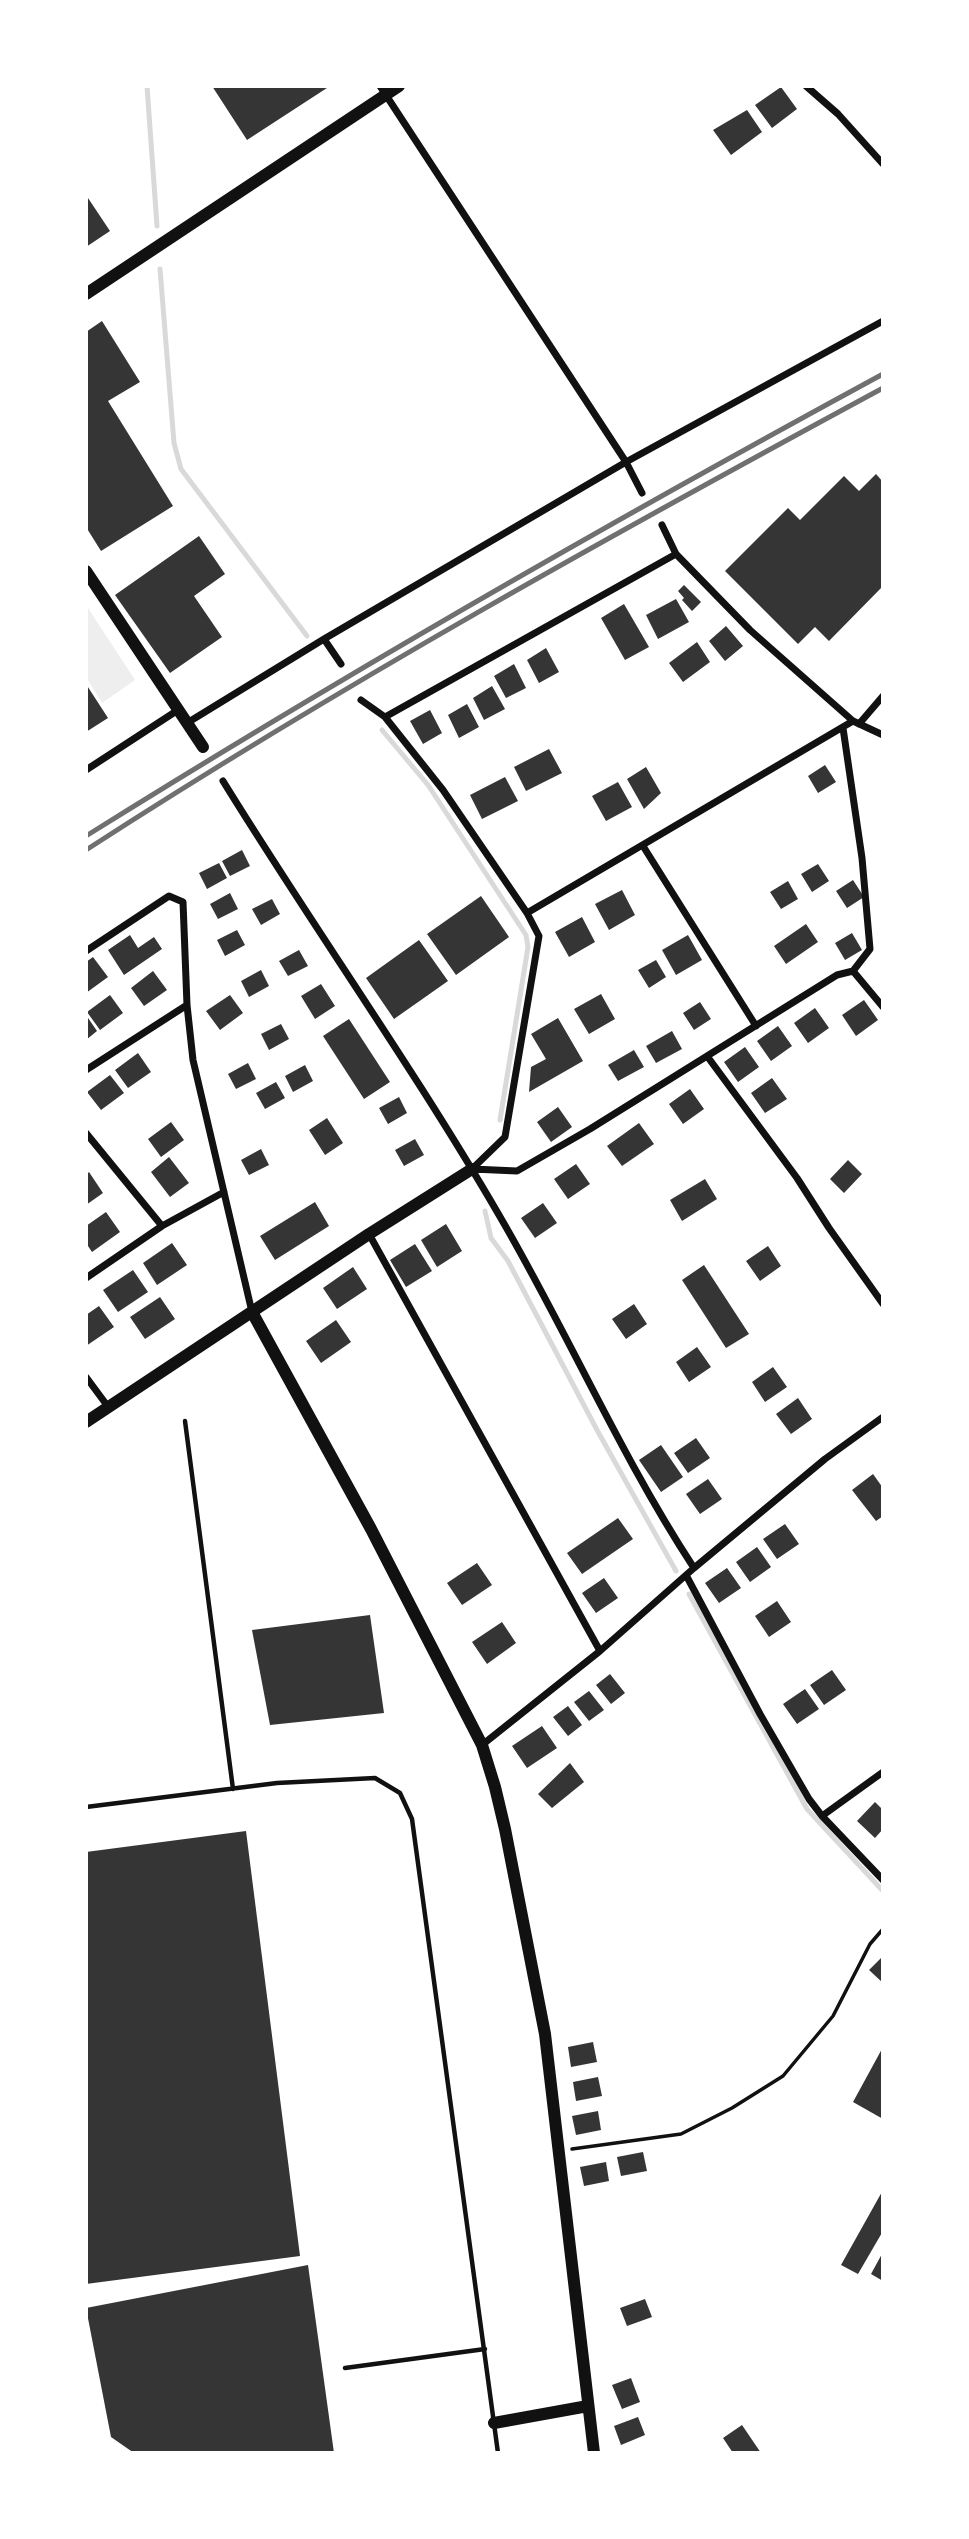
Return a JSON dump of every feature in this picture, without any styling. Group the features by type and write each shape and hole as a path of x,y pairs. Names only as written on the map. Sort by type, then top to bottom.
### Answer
{"street":[{"path":"86,295 383,90 399,86"},
{"path":"806,86 838,114 883,164"},
{"path":"383,90 626,462 642,493"},
{"path":"187,723 324,639 626,462 883,321"},
{"path":"662,525 676,554 750,630 856,723 883,735"},
{"path":"385,717 676,554"},
{"path":"86,571 203,747"},
{"path":"324,639 341,664"},
{"path":"527,913 843,728 856,723 883,696"},
{"path":"86,1422 472,1169 505,1137 539,936 527,913 443,790 385,717 361,700"},
{"path":"86,770 178,710"},
{"path":"472,1169 517,1171 590,1129 837,975 853,971 870,949 862,858 843,728"},
{"path":"223,781 472,1169 524,1258 598,1404 662,1520 694,1568"},
{"path":"643,846 756,1026"},
{"path":"86,951 169,896 183,902 187,1005 193,1060 252,1312 371,1529 482,1745 505,1829 545,2034 594,2453"},
{"path":"853,971 883,1007"},
{"path":"86,1070 187,1005"},
{"path":"707,1056 797,1178 883,1304"},
{"path":"86,1133 162,1226"},
{"path":"86,1278 162,1226 224,1192"},
{"path":"369,1234 600,1650"},
{"path":"86,1377 108,1408"},
{"path":"482,1745 600,1650 825,1459 883,1417"},
{"path":"686,1575 809,1799 883,1880"},
{"path":"822,1816 883,1772"},
{"path":"494,2423 588,2406"}],"lane":[{"path":"186,1421 233,1789"},
{"path":"86,1807 277,1783 375,1778 400,1793 412,1819 498,2453"},
{"path":"345,2368 485,2349"}],"path":[{"path":"560,2151 681,2134 732,2108 783,2076 833,2016 870,1944 883,1930"}],"shaded area":[{"path":"86,605 135,680 102,703 86,677"}],"building":[{"path":"212,86 330,86 247,140"},
{"path":"781,87 797,109 772,128 755,105"},
{"path":"747,110 762,132 731,155 713,130"},
{"path":"86,195 110,231 86,247"},
{"path":"102,321 140,382 108,401 173,506 101,551 86,527 86,332"},
{"path":"876,474 883,482 883,586 829,641 815,627 798,644 725,571 788,508 800,520 844,476 859,491"},
{"path":"199,536 225,574 194,596 222,637 170,673 115,595"},
{"path":"684,585 701,602 692,611 678,591"},
{"path":"676,599 689,622 658,639 646,615"},
{"path":"624,604 649,647 625,660 601,618"},
{"path":"726,626 743,646 725,661 709,641"},
{"path":"697,642 710,662 683,682 669,663"},
{"path":"546,648 559,672 539,683 527,660"},
{"path":"514,664 526,688 506,698 494,676"},
{"path":"86,684 108,718 86,732"},
{"path":"492,686 505,709 484,720 473,698"},
{"path":"467,704 479,727 459,738 448,715"},
{"path":"430,710 442,733 423,744 410,721"},
{"path":"549,749 562,773 526,791 514,767"},
{"path":"825,765 836,782 818,793 808,776"},
{"path":"646,767 661,793 644,809 627,779"},
{"path":"505,777 518,801 482,819 470,795"},
{"path":"618,782 632,807 606,821 592,796"},
{"path":"242,850 250,866 230,876 222,861"},
{"path":"219,863 227,878 207,889 199,873"},
{"path":"818,864 829,881 812,892 801,874"},
{"path":"853,880 864,897 847,908 836,891"},
{"path":"788,881 798,899 781,909 770,892"},
{"path":"622,890 635,915 609,930 595,904"},
{"path":"230,893 238,909 218,919 210,904"},
{"path":"481,896 509,937 456,975 427,934"},
{"path":"272,899 280,914 261,925 252,909"},
{"path":"582,917 595,942 569,957 555,932"},
{"path":"806,924 818,942 786,964 774,946"},
{"path":"237,930 245,945 225,956 217,940"},
{"path":"852,933 862,950 845,960 835,943"},
{"path":"130,935 138,948 154,937 162,949 124,975 108,950"},
{"path":"688,935 702,960 676,975 662,950"},
{"path":"419,940 448,981 394,1019 366,978"},
{"path":"299,950 308,966 288,976 279,961"},
{"path":"93,957 108,977 86,993 86,962"},
{"path":"656,960 666,977 649,988 638,970"},
{"path":"261,970 269,986 249,997 241,981"},
{"path":"153,971 167,990 144,1006 131,988"},
{"path":"321,984 335,1006 315,1019 301,996"},
{"path":"601,994 615,1019 589,1034 574,1009"},
{"path":"110,995 123,1013 100,1030 87,1012"},
{"path":"230,995 243,1013 220,1030 206,1011"},
{"path":"864,1000 878,1020 856,1036 842,1015"},
{"path":"700,1002 711,1019 694,1030 683,1013"},
{"path":"815,1008 829,1028 808,1043 794,1023"},
{"path":"86,1015 97,1031 86,1040"},
{"path":"558,1018 583,1061 529,1092 531,1067 546,1059 531,1034"},
{"path":"349,1019 390,1082 364,1099 323,1036"},
{"path":"281,1024 289,1039 269,1050 261,1034"},
{"path":"778,1026 792,1046 771,1061 757,1041"},
{"path":"672,1031 682,1049 656,1063 646,1046"},
{"path":"745,1047 759,1067 738,1082 724,1062"},
{"path":"634,1050 644,1067 618,1081 608,1065"},
{"path":"138,1053 151,1072 128,1088 115,1070"},
{"path":"248,1063 256,1079 236,1089 228,1074"},
{"path":"305,1065 313,1081 293,1092 285,1076"},
{"path":"110,1075 124,1093 101,1110 87,1092"},
{"path":"772,1078 787,1099 765,1113 751,1093"},
{"path":"276,1082 285,1098 265,1109 256,1093"},
{"path":"690,1089 704,1109 683,1124 669,1104"},
{"path":"399,1097 407,1113 388,1124 379,1108"},
{"path":"558,1107 572,1127 551,1142 537,1122"},
{"path":"327,1118 343,1143 325,1155 309,1130"},
{"path":"171,1122 184,1140 161,1157 148,1139"},
{"path":"639,1123 654,1144 622,1166 607,1146"},
{"path":"415,1139 424,1155 404,1166 395,1150"},
{"path":"261,1149 269,1165 249,1175 241,1160"},
{"path":"169,1157 189,1183 170,1197 151,1172"},
{"path":"848,1160 862,1174 844,1193 830,1179"},
{"path":"576,1164 590,1184 568,1199 554,1179"},
{"path":"89,1172 103,1193 86,1205 86,1175"},
{"path":"705,1179 717,1199 682,1221 670,1200"},
{"path":"315,1202 329,1226 275,1260 260,1236"},
{"path":"543,1203 557,1223 535,1238 521,1218"},
{"path":"106,1212 120,1232 92,1252 86,1243 86,1226"},
{"path":"446,1224 462,1251 437,1267 421,1240"},
{"path":"172,1243 187,1265 157,1285 143,1263"},
{"path":"415,1244 432,1271 406,1287 390,1260"},
{"path":"768,1246 781,1266 760,1281 746,1261"},
{"path":"704,1265 749,1334 726,1348 682,1280"},
{"path":"353,1267 367,1289 337,1309 323,1288"},
{"path":"133,1270 148,1292 118,1312 103,1290"},
{"path":"160,1297 175,1319 145,1339 130,1317"},
{"path":"634,1304 647,1324 626,1339 612,1319"},
{"path":"99,1306 114,1327 86,1346 86,1315"},
{"path":"336,1320 351,1342 321,1363 306,1341"},
{"path":"697,1347 711,1367 689,1382 676,1362"},
{"path":"773,1367 787,1387 765,1402 752,1382"},
{"path":"798,1398 812,1419 791,1434 776,1414"},
{"path":"696,1438 710,1458 688,1473 674,1453"},
{"path":"661,1445 683,1477 661,1492 639,1460"},
{"path":"873,1474 883,1488 883,1516 876,1521 852,1490"},
{"path":"708,1479 722,1499 700,1514 686,1494"},
{"path":"618,1518 633,1539 582,1574 567,1553"},
{"path":"785,1524 799,1544 777,1559 763,1539"},
{"path":"757,1547 771,1567 750,1582 736,1562"},
{"path":"477,1563 492,1585 462,1605 447,1583"},
{"path":"727,1568 741,1588 719,1603 705,1583"},
{"path":"604,1578 618,1598 596,1613 582,1593"},
{"path":"777,1601 791,1622 769,1637 755,1616"},
{"path":"370,1615 384,1713 270,1725 252,1630"},
{"path":"502,1622 516,1643 487,1664 472,1642"},
{"path":"832,1670 846,1690 824,1705 810,1685"},
{"path":"610,1674 625,1693 611,1704 596,1685"},
{"path":"805,1689 819,1709 797,1724 783,1704"},
{"path":"589,1691 604,1710 589,1721 574,1702"},
{"path":"568,1706 582,1725 568,1736 553,1717"},
{"path":"542,1726 557,1748 527,1768 512,1746"},
{"path":"570,1763 584,1782 552,1808 538,1794"},
{"path":"875,1802 883,1810 883,1829 875,1838 857,1821"},
{"path":"246,1831 300,2256 86,2284 86,1852"},
{"path":"883,1956 883,1983 869,1970"},
{"path":"593,2042 597,2062 571,2067 568,2047"},
{"path":"883,2047 883,2119 853,2102"},
{"path":"598,2077 602,2096 576,2101 573,2082"},
{"path":"598,2111 601,2130 576,2135 572,2116"},
{"path":"643,2152 647,2171 621,2176 617,2157"},
{"path":"606,2162 609,2181 584,2186 580,2167"},
{"path":"883,2190 883,2231 858,2274 841,2265"},
{"path":"883,2252 883,2281 871,2274"},
{"path":"308,2265 334,2453 134,2453 111,2437 86,2308"},
{"path":"645,2299 652,2317 627,2326 620,2308"},
{"path":"631,2378 640,2402 622,2409 612,2385"},
{"path":"638,2417 645,2435 621,2445 614,2426"},
{"path":"742,2425 761,2453 733,2453 723,2438"}],"waterway":[{"path":"147,86 157,226"},
{"path":"160,269 174,443 181,469 307,636"},
{"path":"382,730 428,785 526,935 528,947 500,1120"},
{"path":"485,1211 491,1238 508,1261 597,1430 676,1571"},
{"path":"689,1594 807,1809 883,1891"}],"railway":[{"path":"86,836 481,599 883,374"},
{"path":"86,850 281,728 480,611 883,388"}]}
